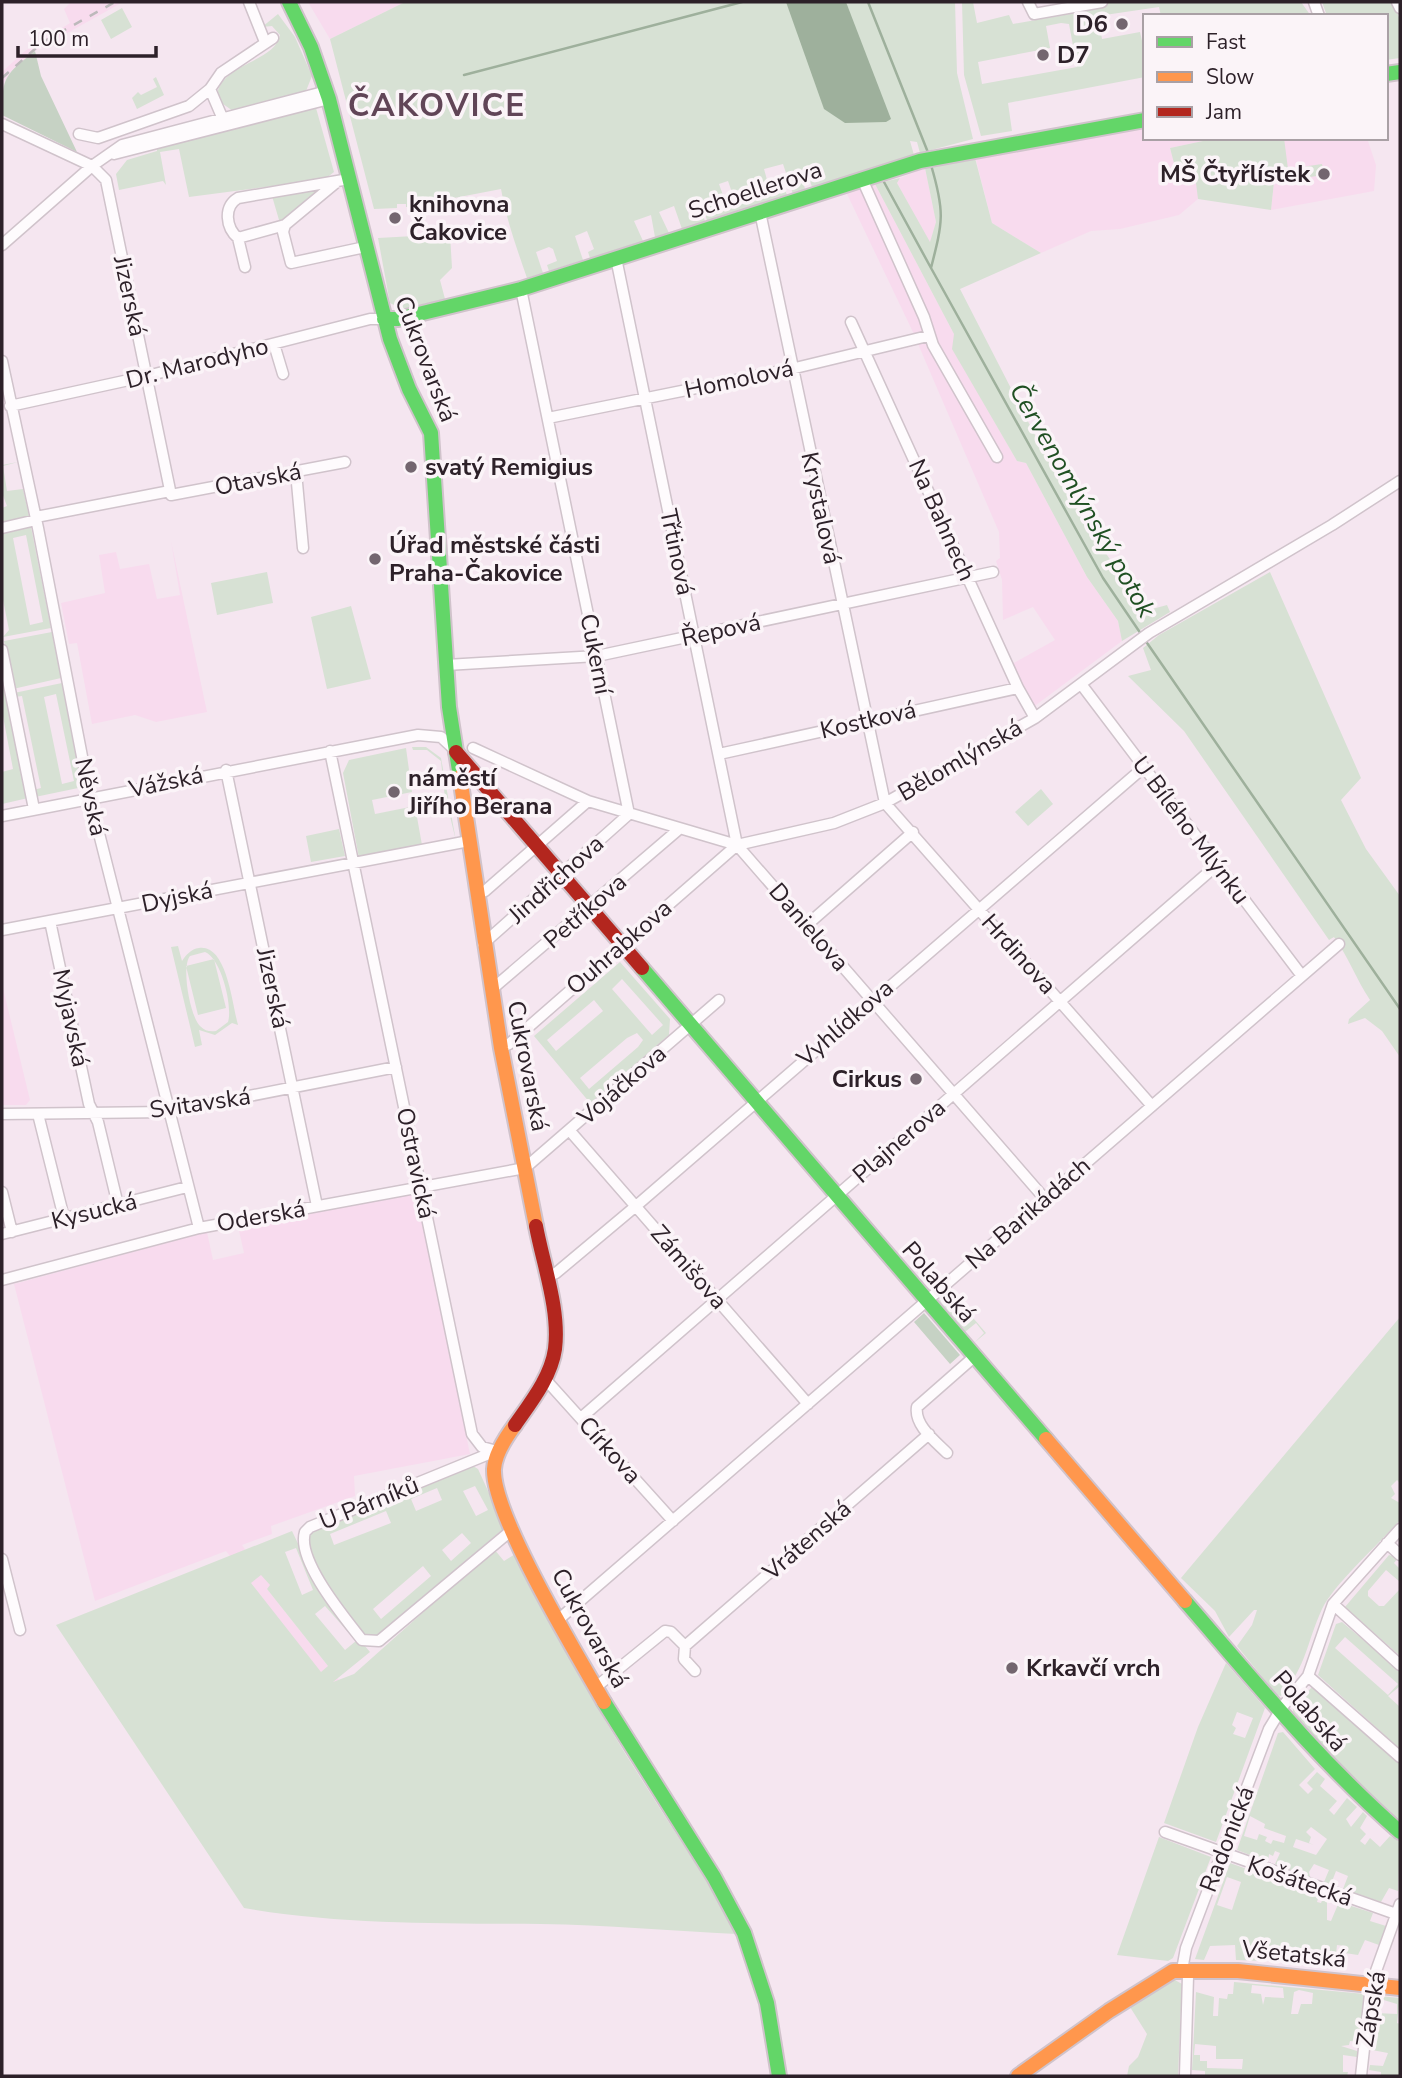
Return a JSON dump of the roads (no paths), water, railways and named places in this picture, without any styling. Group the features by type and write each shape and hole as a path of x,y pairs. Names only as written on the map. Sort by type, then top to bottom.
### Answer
{"street":[{"path":"79,134 98,138 189,106 210,89 221,73 269,40 249,2"},
{"name":"Cukrovarská","path":"289,2 311,47 328,95 344,180 401,371 431,433 446,665 456,751 491,990 556,1333 554,1354 546,1380 497,1451 493,1480 513,1529 558,1620 746,1936 767,2013 779,2076"},
{"path":"1028,2 1034,13 1102,2"},
{"path":"1397,2 1400,8"},
{"path":"210,89 224,123"},
{"path":"2,245 92,166 122,145 224,123 328,95"},
{"name":"Schoellerova","path":"384,318 398,319 521,289 939,156 1143,120"},
{"path":"2,124 92,166 106,180"},
{"name":"Jizerská","path":"110,155 106,180 171,493"},
{"path":"862,179 923,317 928,335 997,457"},
{"path":"239,238 285,225 344,180"},
{"path":"245,267 239,238 233,233 227,211 231,202 238,198 344,180"},
{"name":"Krystalová","path":"760,212 791,369 885,803"},
{"path":"285,225 283,232 291,263 365,247"},
{"name":"Třtinová","path":"616,258 737,845"},
{"name":"Cukerní","path":"521,289 629,814"},
{"name":"Dr. Marodyho","path":"10,406 147,376 370,319 384,318"},
{"name":"Na Bahnech","path":"851,322 1018,688 1035,718"},
{"name":"Homolová","path":"548,418 791,369 928,335"},
{"path":"274,344 283,374"},
{"name":"Něvská","path":"2,361 90,797 199,1228"},
{"name":"Otavská","path":"2,527 345,462"},
{"path":"296,472 303,548"},
{"name":"Bělomlýnská","path":"473,748 588,801 678,830 737,845 834,823 885,803 1035,718 1149,634 1332,525 1400,481"},
{"name":"Řepová","path":"446,665 597,656 993,572"},
{"path":"2,650 34,809"},
{"name":"U Bílého Mlýnku","path":"1081,684 1302,976"},
{"name":"Kostková","path":"719,754 866,719 1018,688"},
{"path":"456,751 441,737 426,734 330,751 351,862 469,841"},
{"name":"Vážská","path":"2,816 330,751"},
{"name":"Polabská","path":"456,751 1329,1769 1400,1832"},
{"name":"Vyhlídkova","path":"546,1277 556,1273 636,1206 1143,768"},
{"name":"Jizerská","path":"226,770 317,1206"},
{"path":"476,895 485,891 588,801"},
{"name":"Hrdinova","path":"885,803 1152,1106"},
{"name":"Jindřichova","path":"484,944 629,814"},
{"name":"Petříkova","path":"491,990 678,830"},
{"path":"808,924 912,832"},
{"name":"Danielova","path":"737,845 1045,1199"},
{"name":"Ouhrabkova","path":"501,1048 509,1044 737,845"},
{"name":"Dyjská","path":"2,930 117,910 351,862"},
{"name":"Ostravická","path":"351,862 471,1434 482,1447 497,1451"},
{"name":"Plajnerova","path":"582,1417 1217,865"},
{"name":"Myjavská","path":"50,921 89,1104 118,1205"},
{"name":"Na Barikádách","path":"558,1620 1339,944"},
{"name":"Vojáčkova","path":"525,1168 719,1000"},
{"name":"Svitavská","path":"2,1114 168,1112 396,1067"},
{"path":"38,1114 64,1218"},
{"name":"Zámišova","path":"570,1130 808,1404"},
{"name":"Oderská","path":"2,1280 199,1228 525,1168"},
{"name":"Kysucká","path":"7,1233 187,1187"},
{"path":"2,1192 7,1233"},
{"path":"947,1453 916,1415 917,1407 974,1357"},
{"name":"Církova","path":"546,1380 673,1521"},
{"name":"Vrátenská","path":"685,1646 929,1434"},
{"name":"U Párníků","path":"497,1451 310,1527 304,1532 304,1545 326,1595 362,1640 370,1643 379,1641 513,1529"},
{"path":"1400,1529 1333,1604 1400,1665"},
{"path":"1387,1543 1400,1555"},
{"path":"2,1559 20,1630"},
{"name":"Radonická","path":"1182,1970 1186,1948 1269,1729 1308,1676 1333,1604"},
{"path":"596,1687 660,1632 671,1632 685,1646 684,1659 695,1671"},
{"path":"1308,1676 1400,1757"},
{"name":"Košátecká","path":"1165,1832 1221,1853 1398,1909"},
{"name":"Zápská","path":"1361,2076 1371,1984 1398,1909"},
{"path":"1018,2076 1159,1978 1182,1970 1188,1976 1185,2076"},
{"name":"Všetatská","path":"1182,1970 1238,1971 1400,1988"}],"waterway":[{"path":"464,75 742,2"},
{"name":"Červenomlýnský potok","path":"868,2 929,155"},
{"name":"Červenomlýnský potok","path":"931,165 939,194 941,216 931,268 1103,578 1141,634"},
{"path":"884,182 931,268"},
{"name":"Červenomlýnský potok","path":"1145,640 1400,1009"}],"railway":[{"path":"2,78 43,42 115,2"}],"place":[{"name":"D6","path":"1122,24"},
{"name":"D7","path":"1043,55"},
{"name":"MŠ Čtyřlístek","path":"1324,174"},
{"name":"knihovna Čakovice","path":"395,218"},
{"name":"svatý Remigius","path":"411,467"},
{"name":"Úřad městské části Praha-Čakovice","path":"375,559"},
{"name":"náměstí Jiřího Berana","path":"394,792"},
{"name":"Cirkus","path":"916,1079"},
{"name":"Krkavčí vrch","path":"1012,1668"}],"district":[{"name":"ČAKOVICE","path":"437,105"}]}
